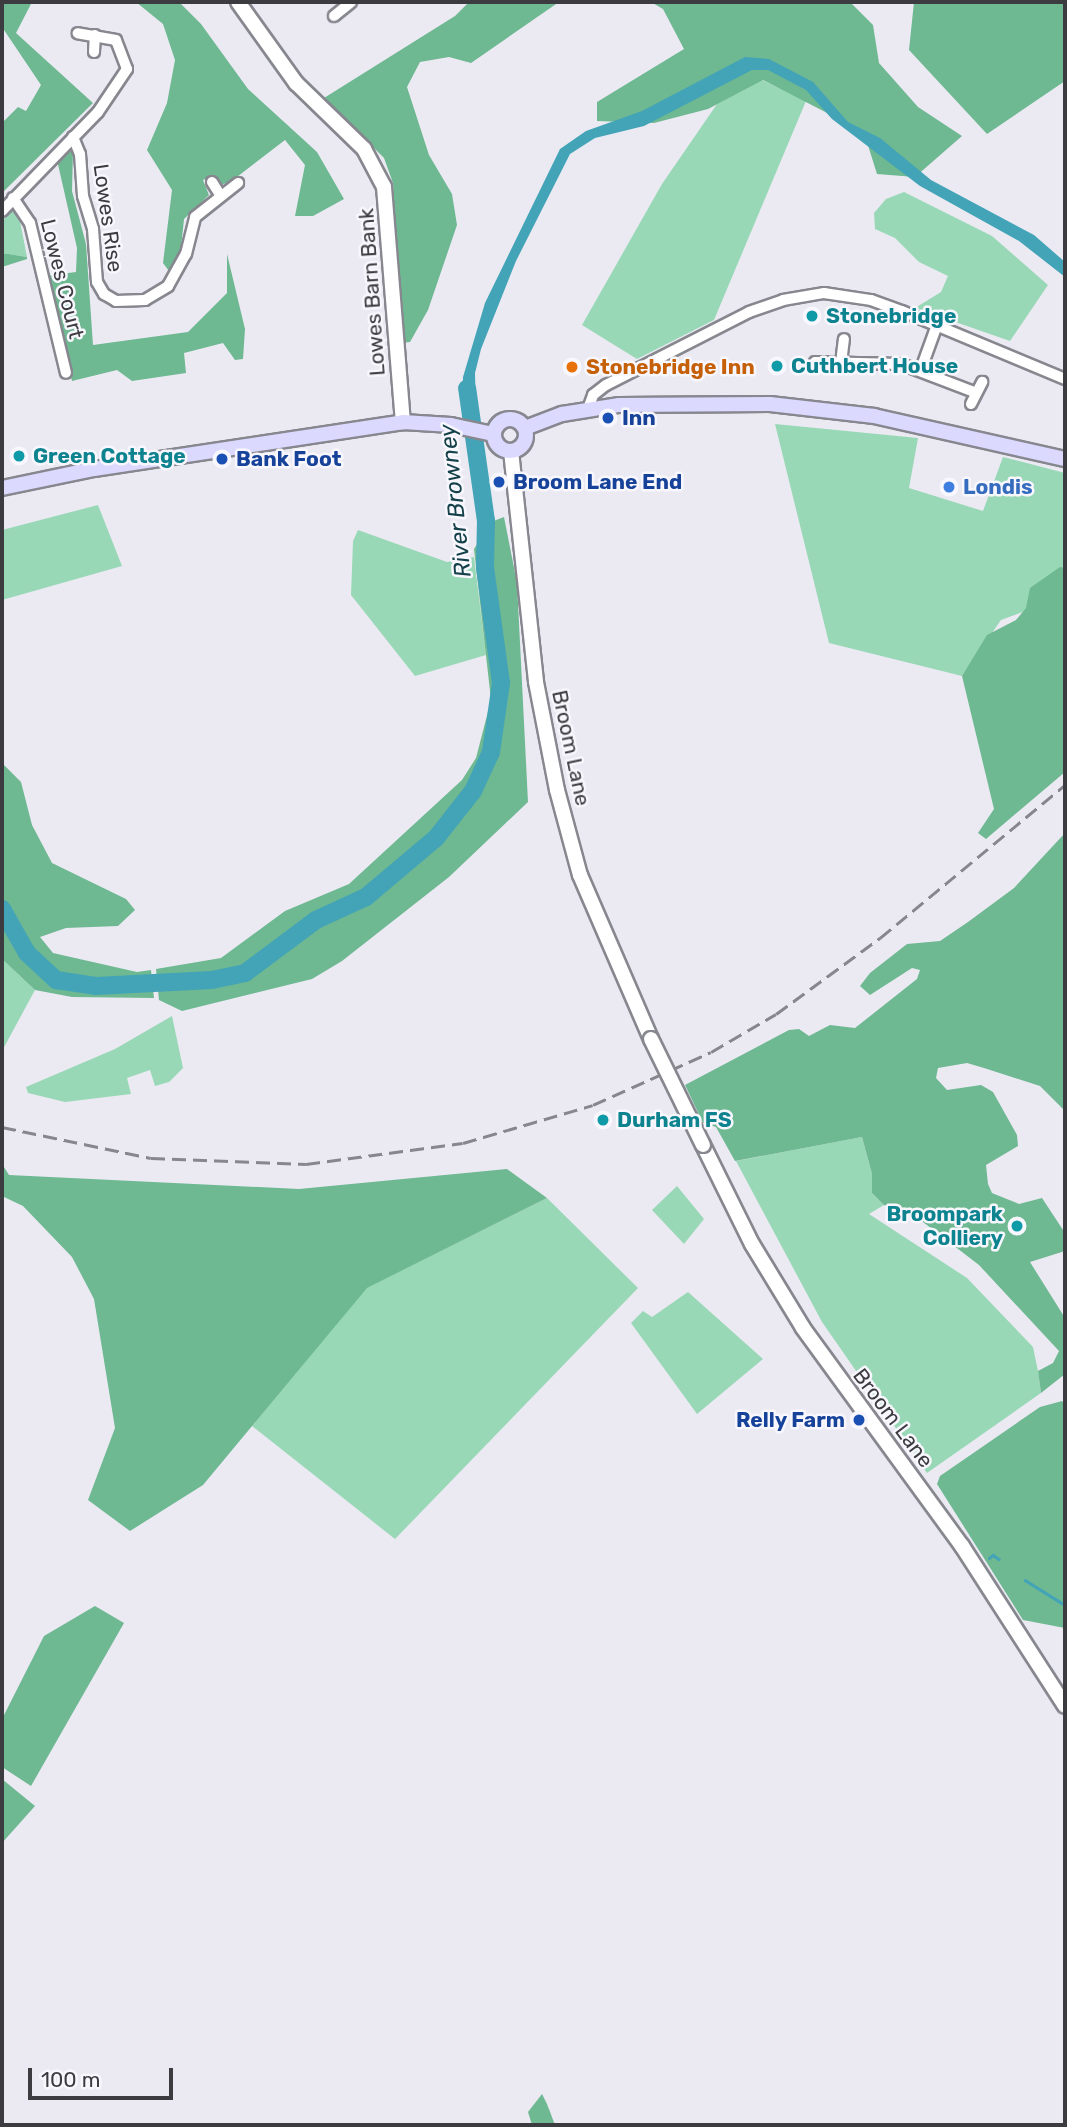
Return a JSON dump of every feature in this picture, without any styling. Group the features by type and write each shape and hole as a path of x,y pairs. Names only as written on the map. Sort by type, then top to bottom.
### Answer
{"main road":[{"name":"Lowes Barn Bank","path":"239,2 296,83 364,149 384,187 403,422"},
{"path":"525,428 524,443 511,451 497,444 494,434 496,425 509,418 525,428 588,409 671,402 826,409 1065,459"},
{"path":"2,488 94,469 403,422 451,425 494,434"},
{"name":"Broom Lane","path":"511,451 536,682 551,765 580,875 651,1039 752,1244 803,1328 962,1546 1065,1706"}],"street":[{"path":"334,16 351,2"},
{"path":"2,211 98,112 127,69 116,40 78,33"},
{"path":"93,52 95,36"},
{"name":"Lowes Rise","path":"73,137 80,154 83,196 94,237 97,282 104,295 116,301 145,300 168,286 186,254 195,217 238,183"},
{"path":"212,182 220,195"},
{"name":"Lowes Court","path":"13,198 30,223 66,373"},
{"path":"588,409 593,395 606,385 749,312 783,300 843,294 937,325 1065,379"},
{"path":"921,369 937,325"},
{"path":"841,363 844,340"},
{"path":"815,362 901,364 921,369 975,392"},
{"path":"971,404 982,383"}],"green space":[{"path":"2,2 32,2 16,33 93,103 2,193 2,123 18,107 26,111 41,85 2,27"},
{"path":"136,2 179,2 201,24 248,89 317,152 344,199 313,216 295,216 305,165 285,140 233,180 221,185 210,177 203,180 209,195 184,219 181,248 169,271 163,263 172,190 147,150 167,103 175,60 163,24"},
{"path":"469,2 559,2 471,63 449,57 420,62 407,87 429,155 452,194 457,225 428,310 410,342 401,343 393,183 384,158 324,98 455,16"},
{"path":"651,2 850,2 873,25 879,63 918,107 962,136 915,177 877,174 866,139 835,117 763,80 708,109 654,123 597,121 597,102 684,49 663,9"},
{"path":"914,2 1065,2 1065,81 987,134 909,50"},
{"path":"762,80 806,101 714,320 637,359 582,325 662,184 717,104"},
{"path":"73,151 72,191 86,244 93,345 188,332 227,293 227,254 245,329 243,359 235,360 223,343 184,353 186,373 132,381 117,370 72,381 45,276 76,272 77,248 57,160 63,152"},
{"path":"904,192 992,236 1048,285 1010,341 915,308 941,292 948,276 919,262 895,238 875,229 874,213 886,199"},
{"path":"10,210 18,211 27,257 2,253 2,222"},
{"path":"2,253 27,257 27,259 2,267"},
{"path":"775,424 918,438 909,488 983,511 1003,457 1065,473 1065,596 1001,620 962,676 829,643"},
{"path":"98,505 122,566 2,600 2,530"},
{"path":"504,517 517,583 528,802 449,877 342,961 312,979 182,1011 159,1000 156,969 221,958 285,911 349,884 462,780 476,758 491,700 474,549 491,522"},
{"path":"358,530 447,562 474,557 486,655 415,676 351,595 353,541"},
{"path":"1060,567 1065,568 1065,772 986,839 978,833 994,809 962,676 987,635 1016,620 1026,608 1030,588"},
{"path":"2,763 21,782 32,825 52,863 126,899 135,910 118,926 66,928 40,937 53,953 137,972 151,970 154,998 72,997 35,990 2,959"},
{"path":"1065,833 1065,1111 1040,1086 967,1063 938,1068 936,1078 947,1090 981,1085 993,1092 1017,1135 1018,1146 986,1165 992,1193 1019,1204 1042,1198 1065,1233 1065,1251 1030,1262 1065,1318 1065,1374 1041,1393 1038,1371 1053,1363 1059,1351 979,1265 923,1222 884,1205 872,1193 872,1174 862,1137 735,1161 716,1127 703,1123 685,1085 789,1030 799,1029 809,1036 830,1025 855,1028 917,979 920,970 912,968 870,995 860,986 870,973 907,944 940,941 968,922 1014,888"},
{"path":"2,959 35,990 2,1051"},
{"path":"172,1016 183,1068 169,1082 155,1086 150,1070 127,1078 131,1094 65,1102 28,1093 26,1087 115,1049"},
{"path":"862,1137 872,1174 872,1193 884,1205 869,1214 967,1278 1033,1347 1038,1371 1041,1393 927,1473 822,1322 736,1161"},
{"path":"2,1164 9,1175 299,1189 507,1169 547,1198 367,1288 203,1485 130,1531 88,1500 115,1428 94,1299 72,1257 23,1206 2,1196"},
{"path":"677,1186 704,1219 684,1244 652,1210"},
{"path":"547,1198 638,1288 395,1539 252,1426 366,1288"},
{"path":"688,1292 763,1359 697,1414 631,1323 643,1311 652,1317"},
{"path":"1062,1401 1065,1404 1065,1628 1023,1620 937,1484 940,1476 1040,1407"},
{"path":"95,1606 124,1623 31,1786 2,1767 2,1719 44,1636"},
{"path":"2,1779 35,1806 2,1843"},
{"path":"542,2094 555,2125 532,2125 528,2112"}],"water":[{"path":"745,57 769,59 813,82 848,122 880,138 931,180 1034,235 1065,262 1065,277 1019,241 920,186 832,119 806,90 768,70 752,70 644,126 595,138 570,154 516,261 481,349 475,373 476,411 462,411 463,377 485,303 560,149 586,131 642,111"}],"waterway":[{"name":"River Browney","path":"2,909 27,953 56,980 96,986 212,980 245,973 316,920 366,897 436,838 473,791 491,752 501,683 485,567 486,521 467,388"},
{"path":"989,1558 993,1555 999,1559"},
{"path":"1025,1580 1065,1605"}],"railway":[{"path":"2,1127 151,1158 306,1164 463,1143 593,1105 711,1052 776,1014 880,938 1065,785"}],"place":[{"name":"Stonebridge","path":"812,316"},
{"name":"Cuthbert House","path":"777,366"},
{"name":"Stonebridge Inn","path":"572,367"},
{"name":"Inn","path":"608,418"},
{"name":"Green Cottage","path":"19,456"},
{"name":"Bank Foot","path":"222,459"},
{"name":"Broom Lane End","path":"499,482"},
{"name":"Londis","path":"949,487"},
{"name":"Durham FS","path":"603,1120"},
{"name":"Broompark Colliery","path":"1017,1226"},
{"name":"Relly Farm","path":"859,1420"}]}
